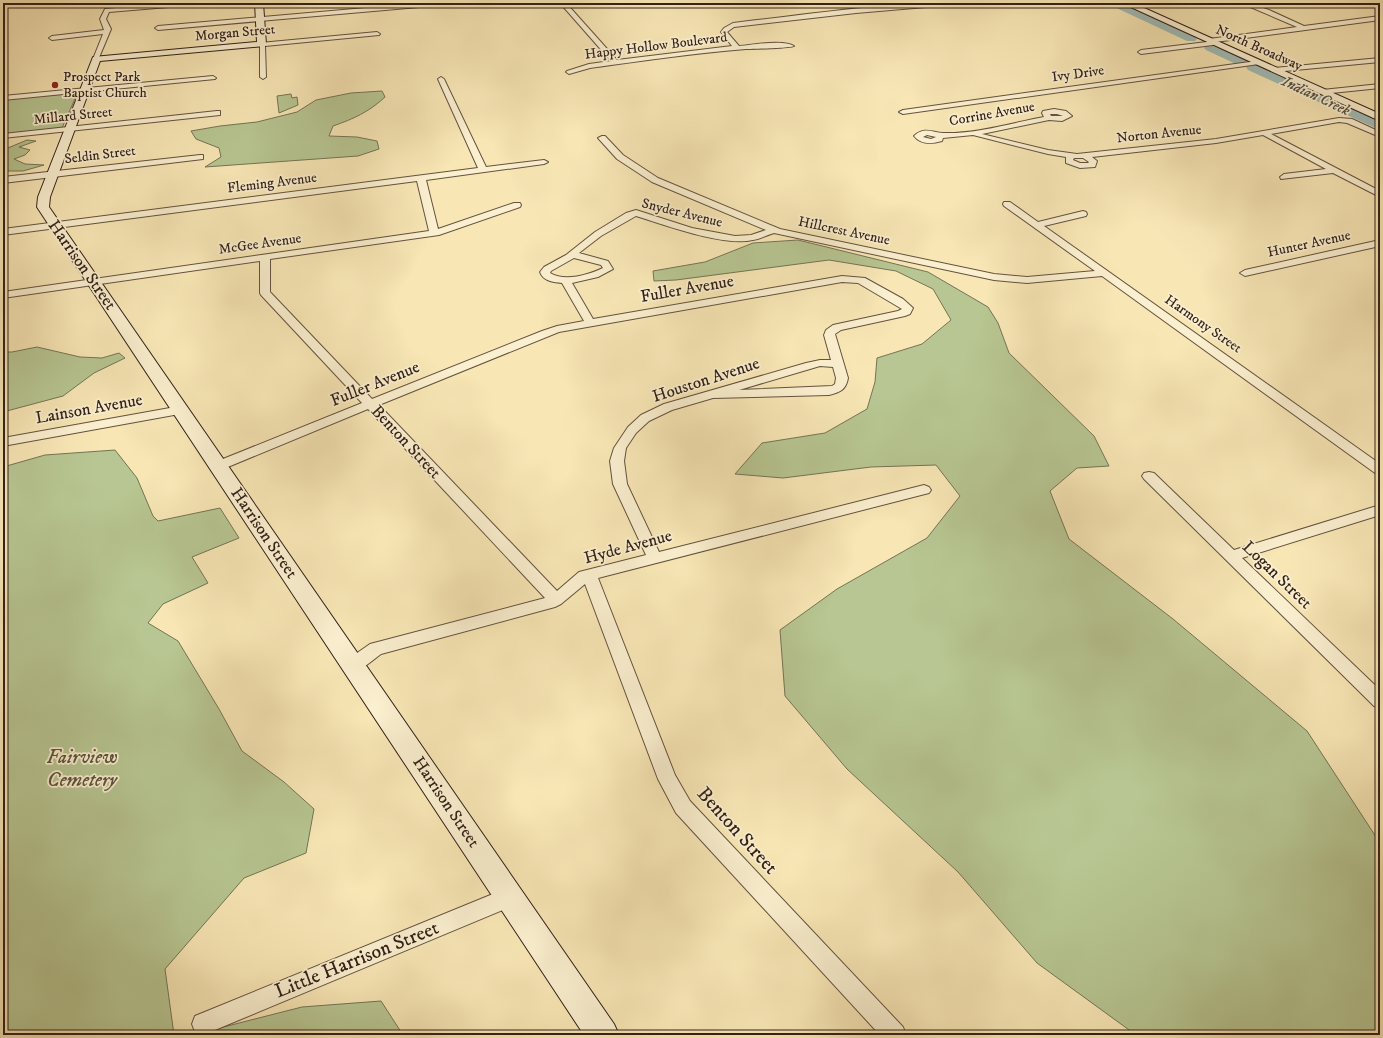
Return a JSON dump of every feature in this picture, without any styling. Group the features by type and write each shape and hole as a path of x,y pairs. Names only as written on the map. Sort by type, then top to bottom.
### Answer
{"street":[{"name":"Harrison Street","path":"192,3 107,10 103,19 108,27 107,32 42,203 46,213 603,1035"},
{"path":"260,3 263,77"},
{"path":"158,28 442,3"},
{"path":"563,3 616,63"},
{"name":"Happy Hollow Boulevard","path":"737,48 724,32 729,27 739,24 949,3"},
{"name":"North Broadway","path":"1126,3 1380,118"},
{"path":"1244,3 1267,11 1303,28"},
{"path":"1141,52 1380,18"},
{"path":"52,38 107,32"},
{"name":"Morgan Street","path":"96,60 377,34"},
{"path":"737,48 775,45 792,46"},
{"name":"Happy Hollow Boulevard","path":"569,72 582,68 616,63 737,48"},
{"path":"1274,70 1380,60"},
{"name":"Ivy Drive","path":"903,112 1257,63"},
{"path":"3,98 213,78"},
{"path":"441,79 483,170"},
{"path":"1322,92 1380,86"},
{"name":"Millard Street","path":"3,136 216,113"},
{"name":"Corrine Avenue","path":"940,136 974,133 1049,118"},
{"name":"Norton Avenue","path":"974,133 984,137 1070,156 1069,161 1084,166 1092,165 1093,161 1085,155 1216,141 1339,120 1349,121 1380,135"},
{"path":"1264,133 1380,194"},
{"name":"Hillcrest Avenue","path":"602,138 620,157 655,180 773,230 994,277 1044,280 1103,273"},
{"name":"Seldin Street","path":"3,180 200,157"},
{"name":"Fleming Avenue","path":"3,232 544,162"},
{"path":"1284,177 1334,170"},
{"path":"421,178 434,233"},
{"name":"Harmony Street","path":"1007,204 1380,470"},
{"name":"McGee Avenue","path":"3,295 434,233 517,205"},
{"name":"Snyder Avenue","path":"566,281 548,278 545,272 547,269 571,254 580,246 629,215 636,213 684,229 727,238 752,238 773,230"},
{"path":"1037,225 1083,214"},
{"name":"Hunter Avenue","path":"1244,272 1380,243"},
{"path":"571,254 605,263 608,269 598,274 566,281 590,323"},
{"name":"Benton Street","path":"265,257 265,293 556,600"},
{"name":"Fuller Avenue","path":"218,466 546,333 590,323 855,278 906,305 908,308 906,312 901,314 833,329 828,335 842,378 841,385 836,389 829,391 711,394"},
{"name":"Houston Avenue","path":"654,557 620,484 617,461 620,448 632,430 645,418 668,407 810,365 820,363 838,364"},
{"name":"Lainson Avenue","path":"3,442 180,410"},
{"name":"Logan Street","path":"1148,476 1380,700"},
{"name":"Hyde Avenue","path":"353,665 376,649 556,600 584,576 589,574 924,490"},
{"path":"1231,556 1380,510"},
{"name":"Benton Street","path":"589,574 667,778 683,807 895,1035"},
{"name":"Little Harrison Street","path":"203,1024 510,897"}],"green space":[{"path":"382,91 385,97 373,107 347,121 333,126 329,136 357,137 377,141 379,149 358,156 205,167 221,157 219,148 196,139 191,131 257,122 297,112 316,100 351,93"},
{"path":"78,92 62,128 3,134 3,100"},
{"path":"291,94 292,98 297,97 298,105 279,113 277,96"},
{"path":"27,140 36,141 19,147 30,150 25,155 14,159 25,164 44,165 23,171 3,171 3,150"},
{"path":"798,240 928,272 988,307 998,323 1009,353 1094,436 1109,466 1077,468 1050,491 1069,539 1173,619 1307,731 1380,843 1380,1035 1136,1035 1037,963 958,872 847,769 785,696 780,630 837,589 927,538 960,496 936,465 871,467 783,478 735,474 762,443 825,433 867,409 875,382 877,358 922,344 951,320 933,289 896,271 829,260 676,280 654,281 653,271 705,262 753,243"},
{"path":"37,347 80,357 102,358 119,353 125,358 94,373 63,396 3,412 3,352 12,352"},
{"name":"Fairview Cemetery","path":"115,450 137,478 153,516 158,521 220,508 239,538 192,557 208,583 163,604 148,623 178,641 219,709 242,751 284,782 314,809 306,853 244,878 165,969 174,1035 3,1035 3,467 45,455"},
{"path":"381,1001 403,1035 192,1035 302,1007"}],"waterway":[{"name":"Indian Creek","path":"1114,3 1191,39"},
{"name":"Indian Creek","path":"1210,48 1240,61"},
{"name":"Indian Creek","path":"1252,67 1380,126"}],"place":[{"name":"Prospect Park Baptist Church","path":"55,85"}]}
